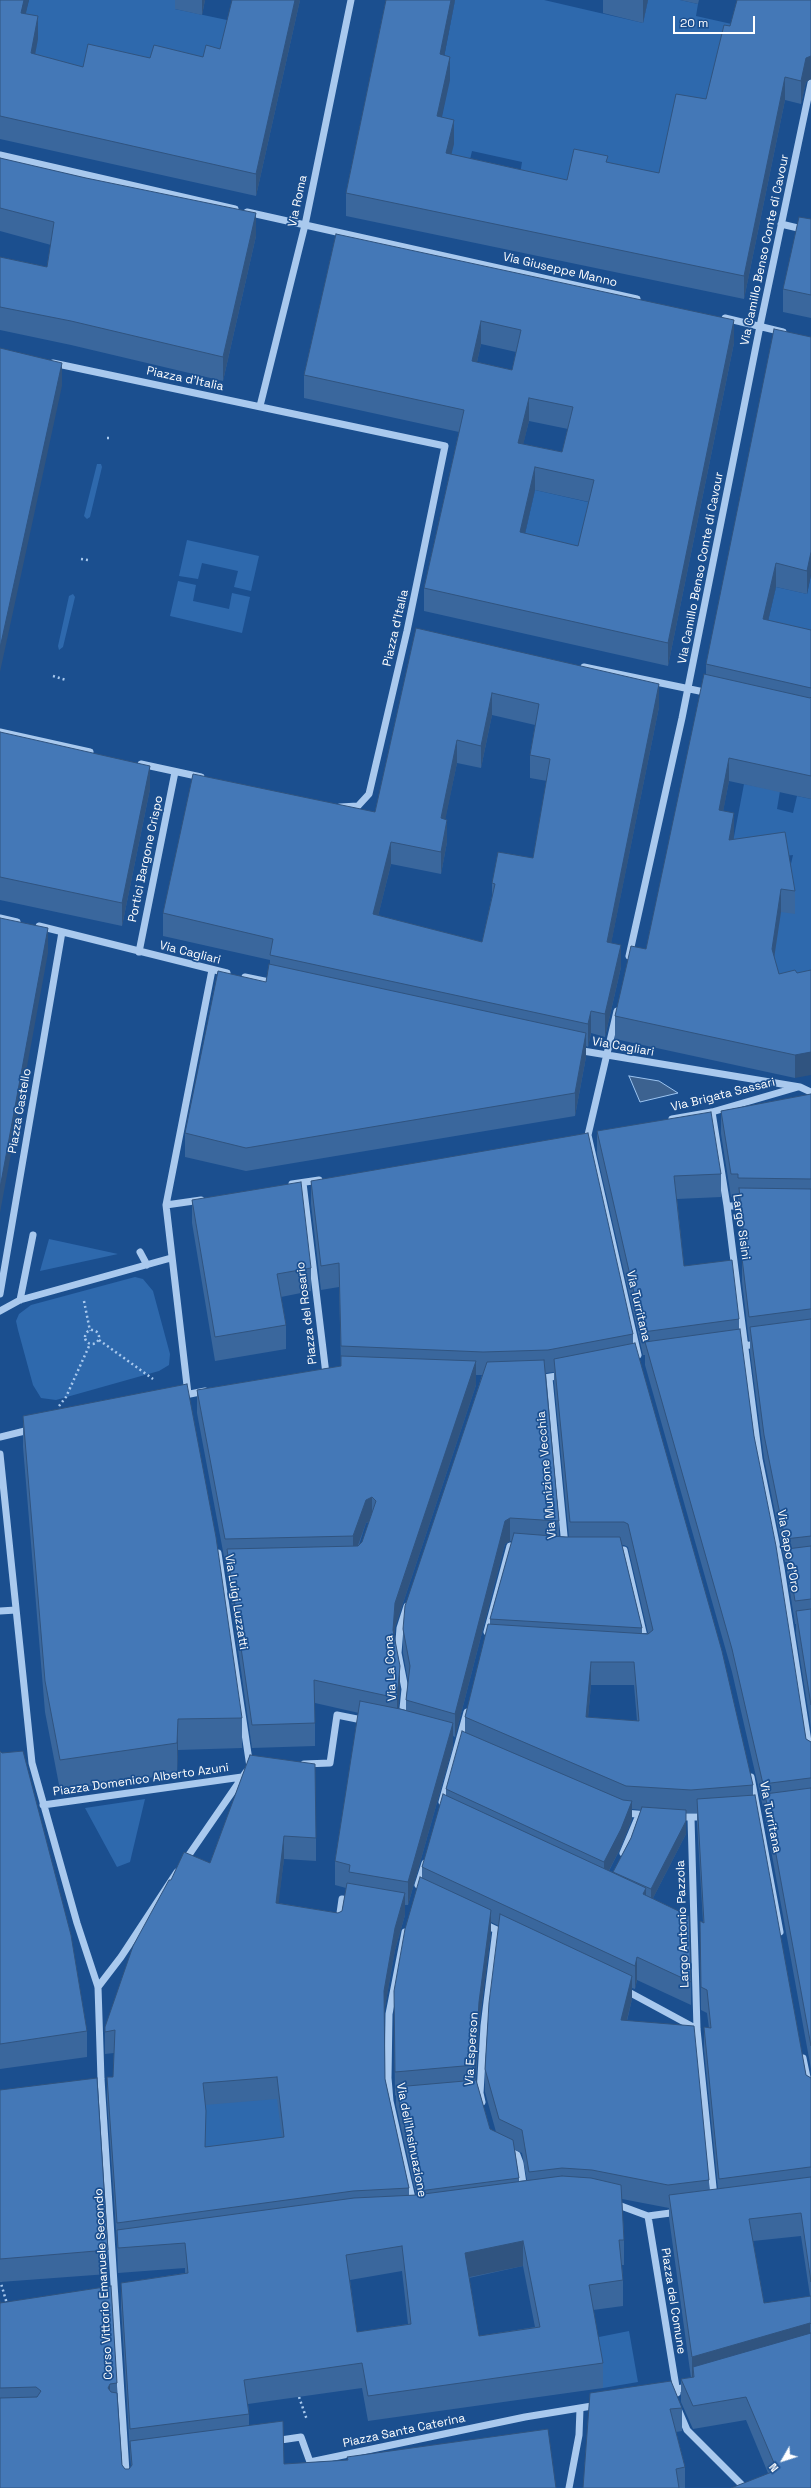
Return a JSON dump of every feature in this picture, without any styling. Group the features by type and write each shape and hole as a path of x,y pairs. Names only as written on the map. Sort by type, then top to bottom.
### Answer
{"street":[{"name":"Via Roma","path":"260,406 305,225 351,0"},
{"name":"Via Camillo Benso Conte di Cavour","path":"627,964 688,688 760,326 811,83"},
{"name":"Via Giuseppe Manno","path":"0,155 305,225 648,301"},
{"path":"781,224 811,230"},
{"path":"718,317 793,334"},
{"name":"Piazza d'Italia","path":"43,360 445,446 411,632 369,794 358,806 334,805"},
{"path":"575,665 718,695"},
{"path":"0,732 97,754"},
{"path":"134,762 212,779"},
{"name":"Portici Bargone Crispo","path":"138,952 175,772"},
{"name":"Via Cagliari","path":"0,918 212,970 281,985"},
{"name":"Piazza Castello","path":"0,1294 62,932"},
{"path":"190,1402 171,1258 166,1205 212,970"},
{"path":"607,1056 619,1002"},
{"name":"Via Cagliari","path":"566,1048 800,1087"},
{"name":"Via Turritana","path":"607,1056 585,1135 639,1361"},
{"path":"800,1087 811,1092"},
{"name":"Via Brigata Sassari","path":"666,1120 712,1112 800,1087"},
{"name":"Largo Sisini","path":"712,1112 727,1206 745,1346"},
{"path":"585,1135 596,1133"},
{"path":"280,1186 330,1178"},
{"name":"Piazza del Rosario","path":"303,1183 322,1374 334,1374"},
{"path":"166,1205 212,1198"},
{"path":"727,1206 758,1206"},
{"path":"20,1300 33,1235"},
{"path":"140,1252 147,1265"},
{"path":"0,1311 20,1300 171,1258"},
{"path":"722,1349 767,1343"},
{"name":"Via Capo d'Oro","path":"745,1346 759,1459 785,1567 808,1723 811,1761"},
{"path":"527,1379 549,1378 572,1374"},
{"name":"Via Munizione Vecchia","path":"549,1378 566,1550"},
{"path":"173,1397 210,1391"},
{"path":"0,1436 38,1428"},
{"name":"Piazza Domenico Alberto Azuni","path":"0,1454 16,1610 29,1764 41,1797 77,1924 98,1987 102,2079"},
{"name":"Via Luigi Luzzatti","path":"216,1543 224,1567 250,1767"},
{"name":"Via Munizione Vecchia","path":"484,1642 510,1546 530,1548"},
{"path":"609,1550 624,1550 648,1652"},
{"name":"Via La Cona","path":"401,1727 405,1689 398,1654 400,1628 410,1598"},
{"path":"0,1611 16,1610"},
{"path":"440,1810 468,1707"},
{"path":"298,1764 330,1763 337,1715 373,1722"},
{"path":"250,1767 258,1766"},
{"name":"Via Turritana","path":"748,1766 759,1813 781,1938"},
{"name":"Piazza Domenico Alberto Azuni","path":"98,1987 121,1956 162,1893 250,1767"},
{"name":"Piazza Domenico Alberto Azuni","path":"43,1805 242,1777"},
{"path":"618,1811 625,1814 654,1816"},
{"path":"619,1862 639,1814"},
{"path":"669,1816 691,1818 714,1816"},
{"name":"Largo Antonio Pazzola","path":"691,1818 689,1926 697,2029 715,2208"},
{"path":"416,1893 427,1855"},
{"path":"338,1930 342,1899 365,1903"},
{"path":"476,1921 517,1940"},
{"name":"Via dell'Insinuazione","path":"407,1924 400,1951 389,2014 394,2101 414,2208"},
{"name":"Via Esperson","path":"484,2109 476,2094 496,1930"},
{"path":"616,1986 697,2029"},
{"path":"802,2053 811,2097"},
{"path":"94,2080 102,2079"},
{"name":"Corso Vittorio Emanuele Secondo","path":"102,2079 127,2488"},
{"path":"500,2148 517,2155 520,2163 525,2201"},
{"path":"605,2201 648,2216 685,2211"},
{"name":"Piazza del Comune","path":"648,2216 677,2390 676,2405 687,2430 745,2488"},
{"path":"113,2251 121,2250"},
{"path":"662,2393 699,2384"},
{"path":"569,2488 579,2435 580,2409 610,2403"},
{"name":"Piazza Santa Caterina","path":"265,2442 301,2437 310,2462 525,2417 580,2409"},
{"path":"113,2411 122,2411"},
{"path":"125,2460 133,2459"}],"path":[{"path":"81,559 88,560"},
{"path":"53,676 66,680"},
{"path":"84,1297 90,1331 86,1337 90,1344"},
{"path":"90,1331 98,1334 99,1340 153,1379"},
{"path":"90,1344 94,1344 99,1340"},
{"path":"58,1406 66,1397 90,1344"},
{"path":"0,2280 7,2304 14,2304"},
{"path":"299,2397 305,2417"}],"shaded area":[{"path":"29,0 177,0 175,9 241,23 230,59 40,78 19,35"},
{"path":"455,0 544,0 643,23 648,0 680,0 698,4 696,16 736,25 739,65 659,196 567,203 517,193 522,162 472,151 465,181 437,140 449,80 440,78"},
{"path":"97,464 101,464 102,467 90,517 87,519 84,516"},
{"path":"535,490 592,503 578,572 525,534"},
{"path":"187,540 259,556 251,591 234,587 238,571 202,563 198,579 179,576"},
{"path":"811,575 811,640 766,630 776,587 807,594"},
{"path":"178,581 196,585 193,601 229,609 232,593 250,597 242,633 170,616"},
{"path":"73,594 75,597 63,647 59,650 58,646 69,596"},
{"path":"744,784 780,791 777,809 793,813 797,796 811,799 811,993 779,997 769,961 793,855 729,863"},
{"path":"629,1076 659,1081 678,1093 640,1102"},
{"path":"49,1239 118,1254 40,1271"},
{"path":"135,1277 143,1279 153,1291 170,1354 169,1365 159,1371 56,1400 41,1398 33,1385 18,1330 16,1321 19,1314 31,1305"},
{"path":"145,1799 130,1862 117,1867 85,1808"},
{"path":"293,2033 285,2160 202,2170 198,2101"},
{"path":"629,2331 638,2382 603,2388 594,2338"}],"building":[{"path":"0,0 24,0 21,13 38,16 31,53 83,67 88,44 150,58 154,45 203,57 206,45 220,49 232,0 295,0 256,174 0,116"},
{"path":"386,0 451,0 440,54 450,57 437,116 454,120 446,153 567,180 574,149 608,156 606,162 659,173 676,94 706,99 724,25 730,26 737,0 811,0 811,56 806,58 801,81 785,77 744,276 346,193"},
{"path":"0,158 86,178 256,213 223,357 71,321 0,307 0,257 47,267 54,222 0,208"},
{"path":"799,217 811,219 811,295 783,289"},
{"path":"336,234 734,320 668,643 424,588 464,410 304,375","holes":["481,321 521,330 512,370 472,361","529,398 573,407 562,452 518,443","535,467 594,480 578,546 520,532"]},
{"path":"774,329 811,337 811,552 807,571 776,563 763,619 811,630 811,688 706,664"},
{"path":"0,348 62,363 0,648"},
{"path":"416,628 659,684 607,942 621,945 605,1014 591,1011 588,1024 270,955 273,939 163,913 193,774 375,812","holes":["492,693 539,704 530,755 550,759 533,858 498,852 492,883 495,884 482,942 373,914 391,842 441,852 447,820 441,818 457,740 481,746"]},
{"path":"704,674 811,697 811,776 729,758 719,810 734,813 729,840 785,832 795,891 781,889 772,949 779,974 795,970 797,973 811,970 811,1052 795,1055 615,1016 631,946 646,949"},
{"path":"0,732 150,766 122,903 0,877"},
{"path":"0,918 48,928 0,1188"},
{"path":"269,964 586,1033 575,1093 246,1148 185,1133 218,971 266,982"},
{"path":"811,1094 811,1179 738,1178 738,1174 731,1174 721,1111"},
{"path":"711,1112 721,1174 674,1176 684,1266 732,1260 739,1319 643,1332 597,1131"},
{"path":"588,1133 633,1334 548,1350 483,1352 341,1346 339,1263 321,1266 311,1181"},
{"path":"301,1182 311,1268 277,1274 286,1325 215,1337 192,1200"},
{"path":"739,1188 811,1189 811,1309 749,1317 742,1258 746,1258"},
{"path":"811,1319 811,1536 785,1539 764,1435 750,1327"},
{"path":"740,1329 754,1436 776,1546 806,1739 811,1742 811,1778 763,1784 732,1649 645,1342"},
{"path":"635,1343 722,1651 753,1785 691,1790 626,1786 465,1717 488,1624 648,1634 653,1630 628,1524 624,1522 570,1522 554,1359","holes":["591,1662 634,1662 639,1721 586,1717"]},
{"path":"341,1356 476,1361 395,1603 393,1630 400,1666 397,1698 314,1680 315,1723 252,1725 227,1549 358,1546 362,1542 376,1501 372,1497 366,1500 353,1536 225,1539 197,1390 341,1366"},
{"path":"544,1360 559,1521 510,1518 505,1521 455,1714 406,1700 410,1666 403,1629 405,1606 487,1362"},
{"path":"187,1384 216,1537 242,1718 178,1719 177,1743 60,1760 45,1681 23,1416"},
{"path":"514,1533 565,1537 620,1537 642,1628 490,1619"},
{"path":"811,1546 811,1599 795,1601 787,1549"},
{"path":"811,1609 811,1705 796,1611"},
{"path":"360,1701 400,1709 453,1723 408,1882 349,1872 350,1865 335,1861"},
{"path":"462,1731 623,1800 632,1801 621,1829 604,1862 446,1789"},
{"path":"0,1751 2,1753 23,1751 71,1935 87,2031 0,2044"},
{"path":"250,1755 315,1764 316,1838 284,1836 276,1903 338,1913 342,1911 347,1883 405,1893 395,1928 384,1991 385,2079 409,2188 353,2191 117,2223 107,2077 113,2077 115,2030 105,2032 105,2027 133,1946 169,1880 171,1880 184,1852 210,1863","holes":["277,2077 284,2137 205,2147 206,2111 203,2083"]},
{"path":"811,1788 811,2046 765,1794"},
{"path":"443,1794 646,1888 643,1894 689,1916 691,1982 637,1957 635,1966 422,1867"},
{"path":"755,1795 806,2075 811,2078 811,2167 719,2179 704,2027 711,2028 707,1990 701,1987 700,1921 704,1923 697,1799"},
{"path":"642,1807 686,1810 686,1821 651,1889 613,1872 631,1838"},
{"path":"420,1877 491,1910 479,2002 475,2065 395,2072 394,1991 405,1929"},
{"path":"500,1914 632,1976 621,2020 694,2026 709,2180 668,2185 592,2170 562,2168 529,2172 522,2130 499,2119 485,2069 489,2003"},
{"path":"97,2078 108,2250 0,2259 0,2090"},
{"path":"476,2080 490,2129 513,2140 519,2178 419,2191 396,2087"},
{"path":"562,2176 591,2178 621,2185 624,2240 619,2240 623,2280 589,2285 603,2363 368,2396 362,2363 244,2380 249,2414 130,2429 121,2283 188,2273 185,2243 118,2248 117,2230 354,2198 416,2195","holes":["523,2241 540,2327 479,2336 465,2253","402,2246 411,2324 357,2332 346,2255"]},
{"path":"811,2177 811,2282 801,2213 749,2219 764,2303 811,2296 811,2324 810,2323 692,2357 669,2195"},
{"path":"111,2286 117,2383 110,2384 108,2388 111,2392 117,2393 122,2465 125,2469 129,2469 132,2465 130,2441 283,2421 284,2464 348,2460 347,2457 548,2429 556,2488 0,2488 0,2398 37,2397 41,2391 36,2387 0,2388 0,2303"},
{"path":"811,2333 811,2488 731,2488 777,2470 746,2397 693,2406 681,2379 694,2377 693,2367"},
{"path":"671,2381 682,2408 670,2409 685,2467 676,2469 679,2488 583,2488 590,2393"}]}
